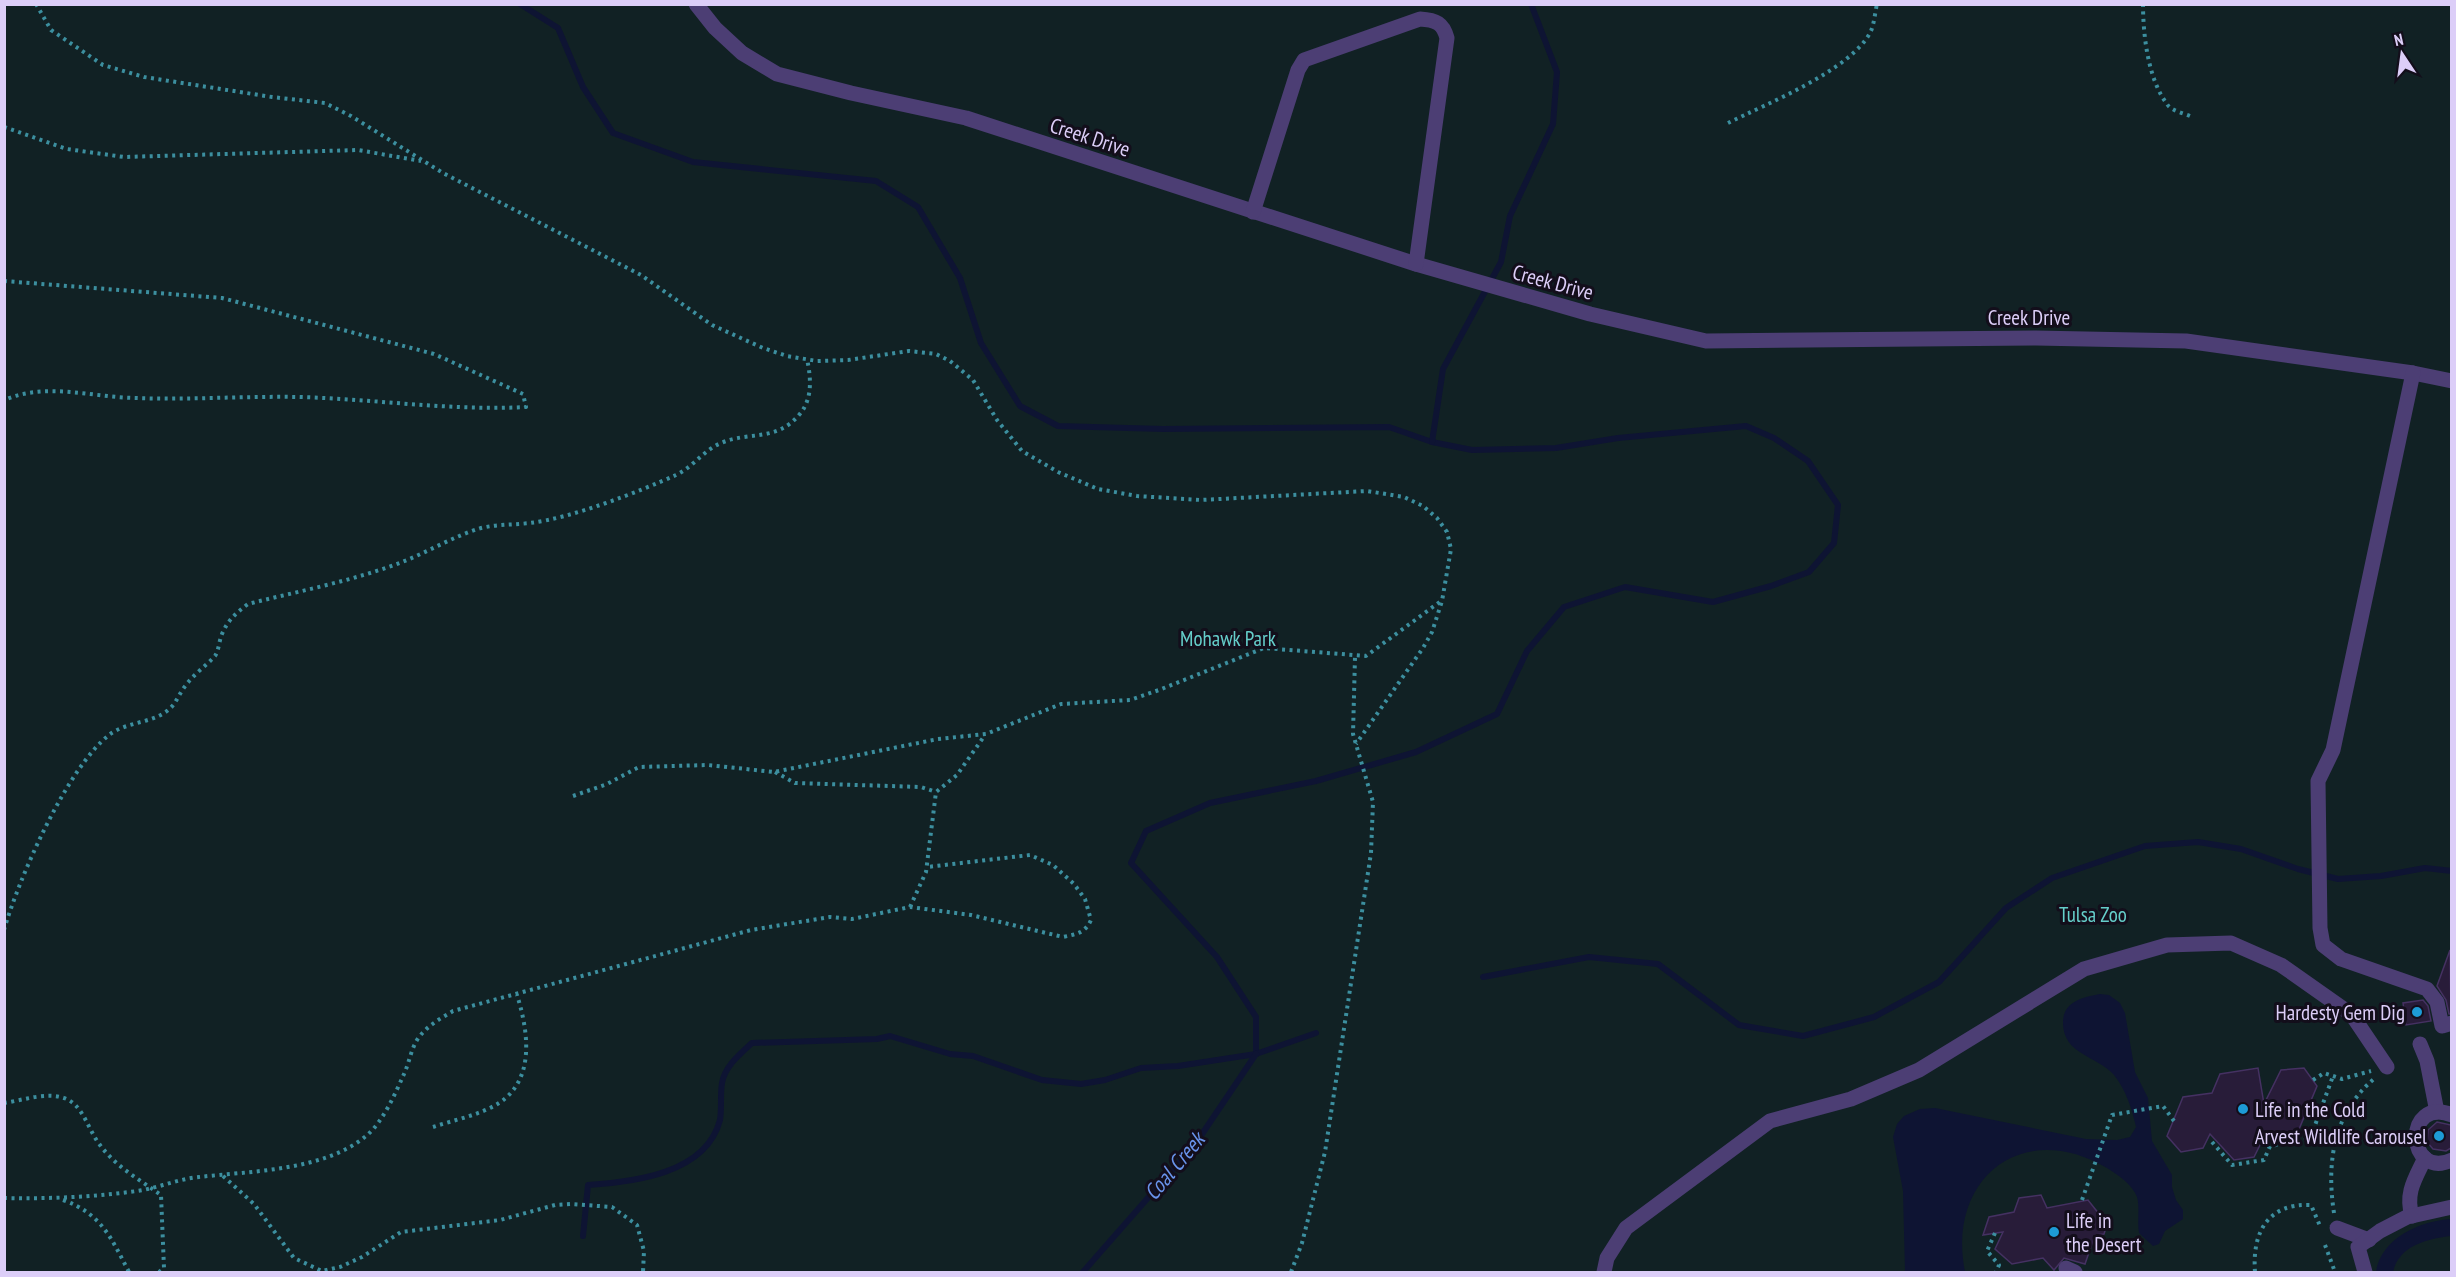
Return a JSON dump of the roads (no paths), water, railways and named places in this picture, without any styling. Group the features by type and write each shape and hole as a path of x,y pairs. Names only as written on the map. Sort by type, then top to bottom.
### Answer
{"street":[{"name":"Creek Drive","path":"696,4 715,28 742,53 777,74 966,118 1479,283 1706,341 2036,338 2186,341 2413,373 2451,381"},
{"path":"1253,212 1298,70 1304,60 1420,19 1434,20 1444,27 1447,38 1416,264"},
{"path":"2413,373 2333,750 2318,781 2320,928 2324,945 2341,959 2427,989 2437,1002 2442,1026 2451,1023"},
{"path":"1604,1272 1607,1258 1626,1228 1770,1121 1851,1099 1919,1070 2084,969 2167,945 2231,943 2281,965 2352,1015 2387,1067"},
{"path":"2420,1044 2444,1114 2422,1120 2415,1135 2419,1152 2425,1158 2439,1163 2451,1160"},
{"path":"2412,1216 2408,1204 2409,1191 2425,1158"},
{"path":"2365,1272 2358,1247 2380,1231 2412,1216 2451,1207"},
{"path":"2337,1228 2368,1240"},
{"path":"2342,1270 2361,1256"}],"water":[{"path":"2100,994 2109,995 2120,1003 2125,1013 2135,1072 2148,1098 2152,1141 2172,1175 2172,1187 2176,1200 2183,1210 2183,1219 2165,1231 2159,1244 2153,1246 2139,1233 2138,1201 2135,1192 2116,1174 2076,1154 2047,1150 2020,1154 1997,1166 1979,1185 1967,1209 1962,1238 1965,1272 1905,1272 1903,1191 1893,1137 1897,1124 1904,1116 1920,1109 1935,1108 2086,1139 2117,1140 2130,1137 2136,1127 2122,1087 2107,1068 2074,1048 2064,1032 2064,1014 2071,1004"},
{"path":"2451,1219 2451,1236 2416,1245 2401,1255 2393,1272 2376,1272 2379,1260 2394,1241 2427,1223"}],"waterway":[{"path":"520,4 558,28 583,87 613,133 693,162 876,181 918,207 960,278 981,343 1020,406 1058,426 1163,429 1389,427 1432,442 1472,450 1556,448 1618,438 1746,426 1774,438 1808,461 1838,505 1834,543 1809,572 1771,586 1713,602 1625,587 1564,607 1527,651 1497,714 1416,752 1316,781 1210,803 1146,831 1131,863 1217,957 1256,1017 1256,1054"},
{"path":"1432,442 1443,369 1501,262 1510,216 1553,124 1557,72 1531,4"},
{"path":"1483,977 1589,957 1658,964 1739,1025 1803,1036 1874,1017 1939,982 2006,908 2052,878 2145,846 2198,842 2241,849 2298,869 2338,879 2381,876 2425,868 2452,871"},
{"path":"583,1236 588,1185 626,1181 666,1172 700,1153 712,1138 720,1120 722,1083 726,1071 752,1043 877,1039 890,1036 950,1054 973,1056 1042,1080 1081,1084 1105,1080 1141,1068 1178,1066 1256,1054 1316,1033"},
{"name":"Coal Creek","path":"1083,1272 1196,1143 1256,1054"}],"place":[{"name":"Hardesty Gem Dig","path":"2417,1012"},
{"name":"Life in the Cold","path":"2243,1109"},
{"name":"Arvest Wildlife Carousel","path":"2439,1136"},
{"name":"Life in the Desert","path":"2054,1232"}],"park label":[{"name":"Mohawk Park","path":"1228,638"},
{"name":"Tulsa Zoo","path":"2093,914"}]}
